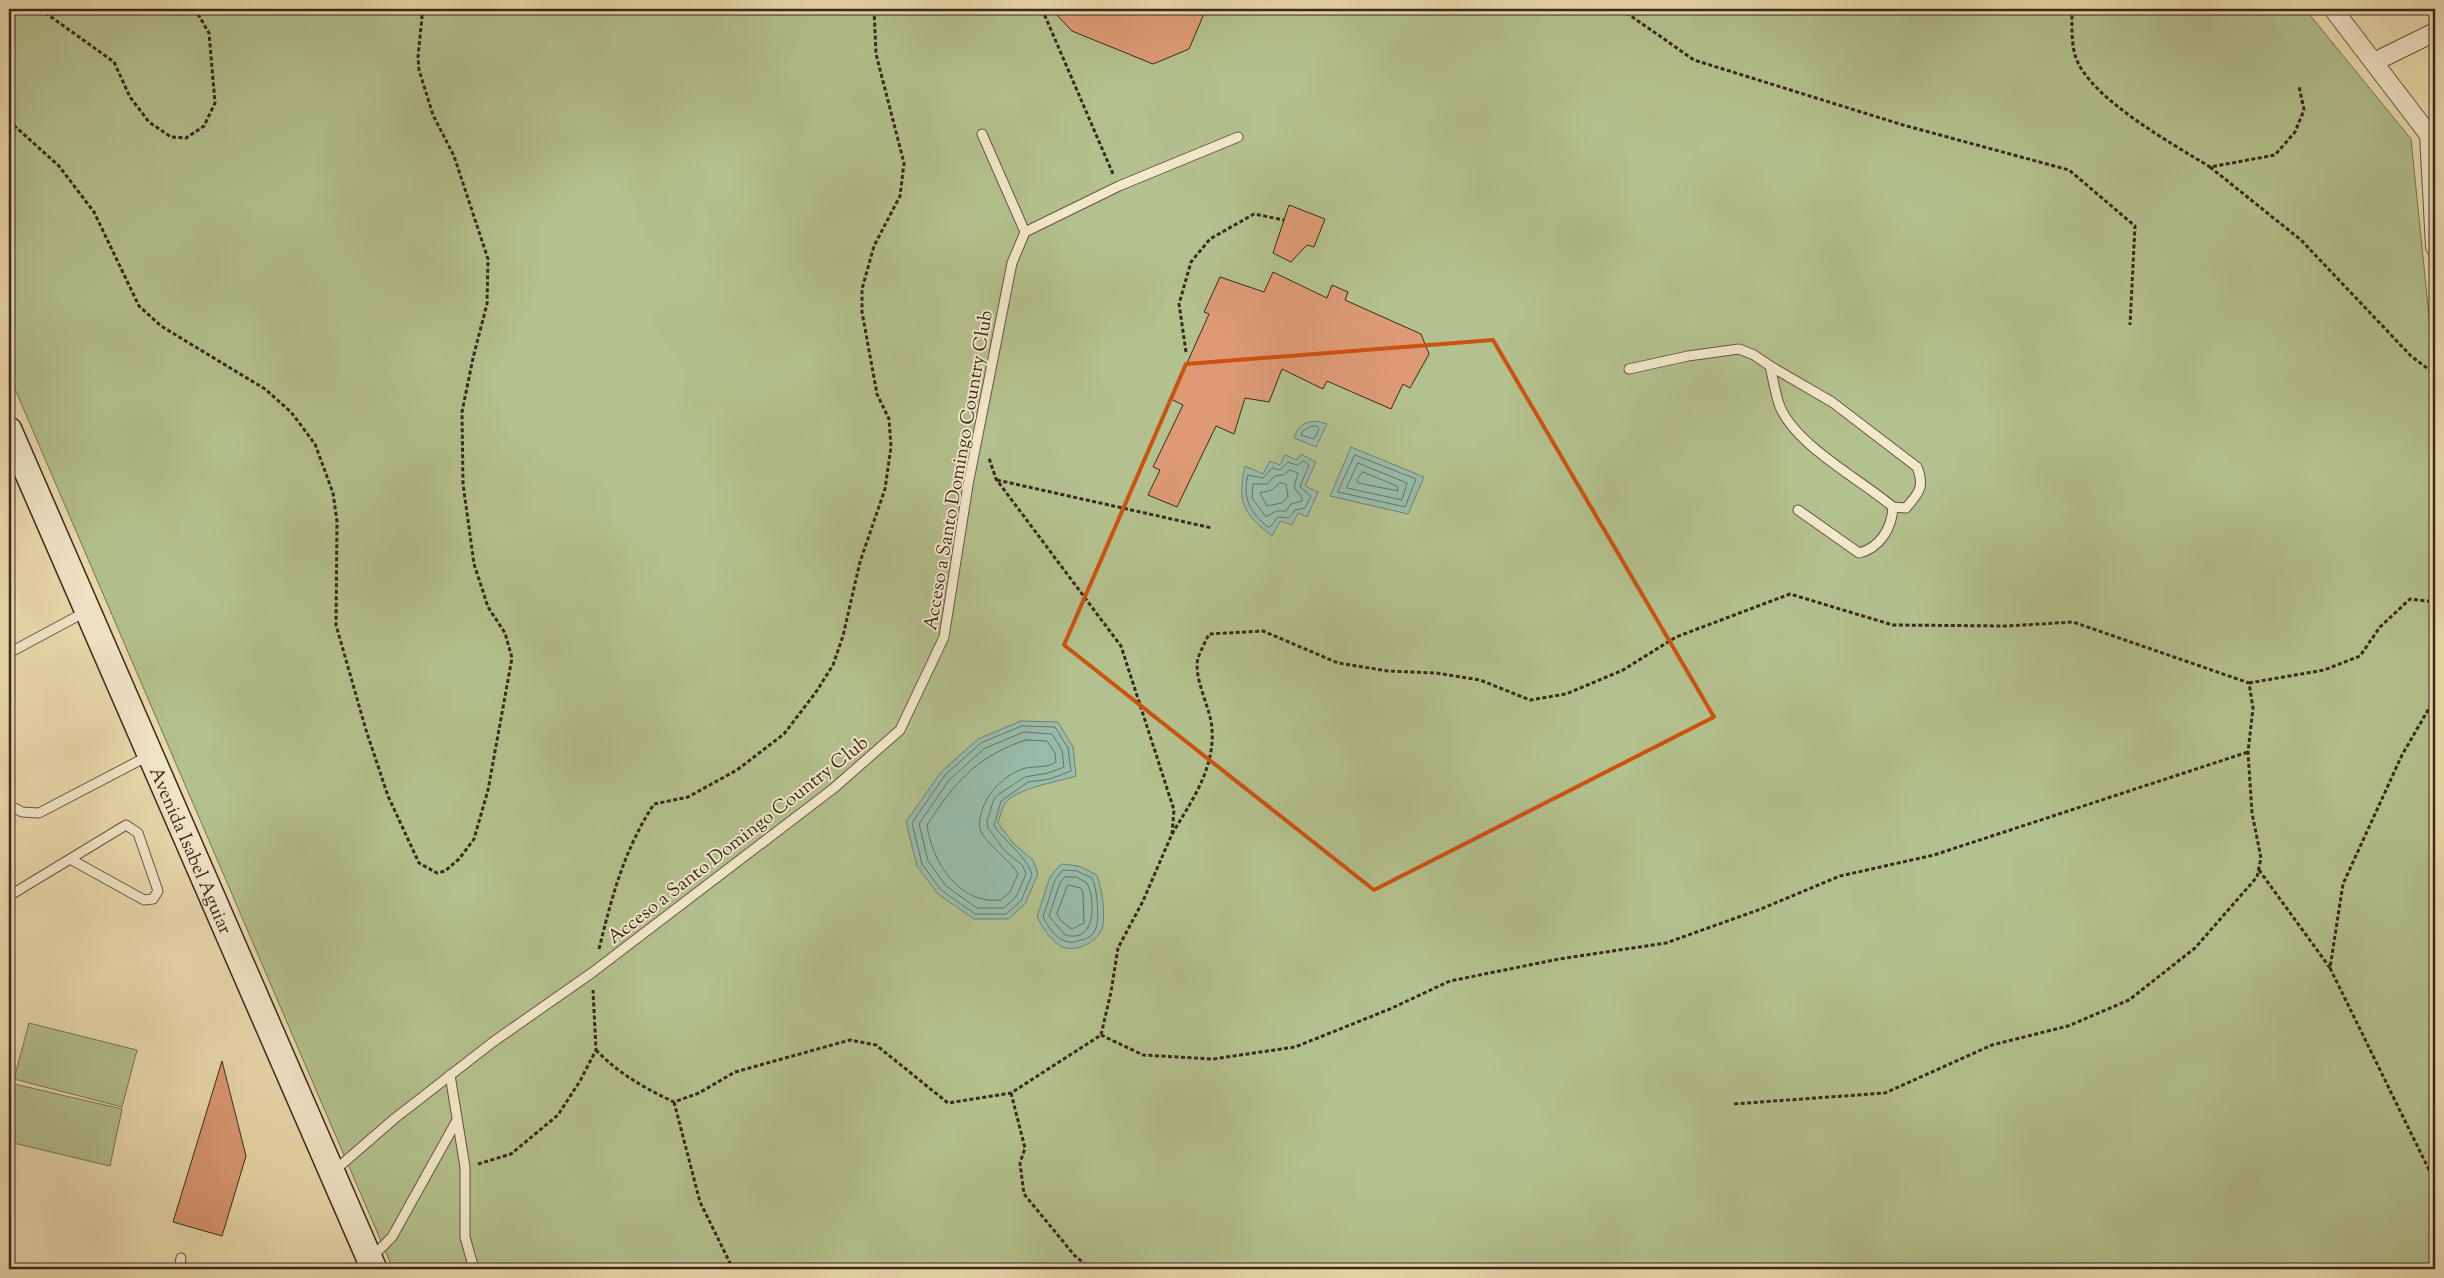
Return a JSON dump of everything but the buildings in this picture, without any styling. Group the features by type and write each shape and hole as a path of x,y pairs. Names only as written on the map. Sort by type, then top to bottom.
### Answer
{"main road":[{"name":"Avenida Isabel Aguiar","path":"9,430 372,1264"}],"street":[{"path":"2333,9 2429,135 2435,247"},
{"path":"2374,62 2435,32"}],"lane":[{"path":"982,134 1026,232 1119,186 1238,137"},
{"name":"Acceso a Santo Domingo Country Club","path":"332,1173 394,1118 593,972 834,788 900,730 944,637 968,485 1010,272 1026,232"},
{"path":"1629,369 1688,356 1739,349 1754,355 1832,402 1917,467 1922,478 1919,492 1906,508 1893,507 1811,446 1792,428 1779,405 1770,366"},
{"path":"1798,510 1859,553 1871,550 1889,529 1893,507"},
{"path":"9,653 87,611"},
{"path":"9,805 22,812 39,813 150,755"},
{"path":"9,896 126,825 138,833 158,891 152,900 144,900 70,859"},
{"path":"450,1076 465,1167 465,1236 474,1269"},
{"path":"372,1264 392,1237 456,1121"},
{"path":"179,1269 181,1258"}],"path":[{"path":"40,9 114,62 130,96 149,122 171,137 186,138 204,126 215,103 208,33 195,9"},
{"path":"9,120 59,166 94,212 139,306 161,326 265,389 291,412 315,444 333,493 337,521 336,625 366,730 388,796 419,863 437,873 445,871 459,858 474,838 488,790 512,658 505,634 488,607 474,564 463,484 462,412 487,304 488,259 454,156 433,115 419,70 421,9"},
{"path":"465,1167 511,1154 558,1115 580,1081 596,1050 593,972 613,892 636,831 654,804 688,797 737,770 784,734 833,665 843,636 860,562 885,489 891,447 889,419 877,394 862,312 862,289 874,246 900,196 904,163 876,54 874,9"},
{"path":"1042,9 1119,186"},
{"path":"1621,9 1694,60 1903,125 2069,170 2135,226 2130,325"},
{"path":"2072,9 2075,55 2085,75 2106,97 2160,136 2210,167 2301,240 2411,356 2435,374"},
{"path":"2210,167 2275,155 2295,132 2304,110 2299,86"},
{"path":"1186,352 1179,304 1191,262 1210,240 1254,214 1284,220"},
{"path":"1172,834 1174,810 1120,646 996,480 1212,528"},
{"path":"596,1050 612,1067 646,1088 674,1102 699,1093 735,1072 850,1040 876,1044 948,1103 1011,1093 1101,1035 1112,992 1118,948 1144,901 1172,834 1196,793 1210,761 1212,729 1201,687 1198,660 1209,634 1263,632 1338,663 1388,671 1436,673 1480,680 1530,700 1574,691 1623,670 1676,637 1790,594 1894,625 1999,626 2072,622 2249,683 2324,670 2360,656 2380,627 2410,599 2435,602"},
{"path":"1734,1104 1885,1093 1992,1045 2068,1026 2129,1000 2195,948 2257,877 2261,858 2252,813 2248,752 2253,708 2249,683"},
{"path":"2330,968 2343,884 2402,756 2435,698"},
{"path":"1101,1035 1143,1054 1213,1059 1295,1047 1390,1009 1450,981 1559,959 1666,943 1761,909 1840,876 1934,855 2248,752"},
{"path":"2258,870 2330,968 2435,1182"},
{"path":"1011,1093 1025,1148 1020,1163 1024,1194 1075,1256 1091,1269"},
{"path":"674,1102 700,1202 733,1269"}],"highlighted area":[{"path":"1493,340 1714,717 1374,890 1064,645 1186,364"}],"green space":[{"path":"9,9 2305,9 2411,139 2431,336 2435,339 2435,1269 393,1269 9,375"},
{"path":"29,1023 137,1050 122,1107 14,1079"},
{"path":"14,1084 122,1109 110,1166 9,1142 9,1104"}],"water":[{"path":"1317,421 1327,424 1316,447 1294,438 1297,430 1302,425"},
{"path":"1351,447 1424,477 1408,514 1330,496"},
{"path":"1301,454 1316,462 1305,486 1318,492 1307,517 1298,513 1292,525 1280,521 1272,536 1254,521 1245,506 1242,498 1242,489 1245,466 1263,474 1270,461 1280,465 1285,455 1297,460"},
{"path":"1021,721 1058,722 1073,747 1076,776 1026,790 1009,799 1004,805 998,823 1013,843 1033,860 1038,874 1025,904 1008,919 974,919 938,894 917,866 906,822 941,772 978,739"},
{"path":"1061,864 1079,866 1097,875 1103,900 1104,913 1101,931 1097,937 1078,948 1065,948 1059,945 1046,932 1037,917 1050,877"}]}
